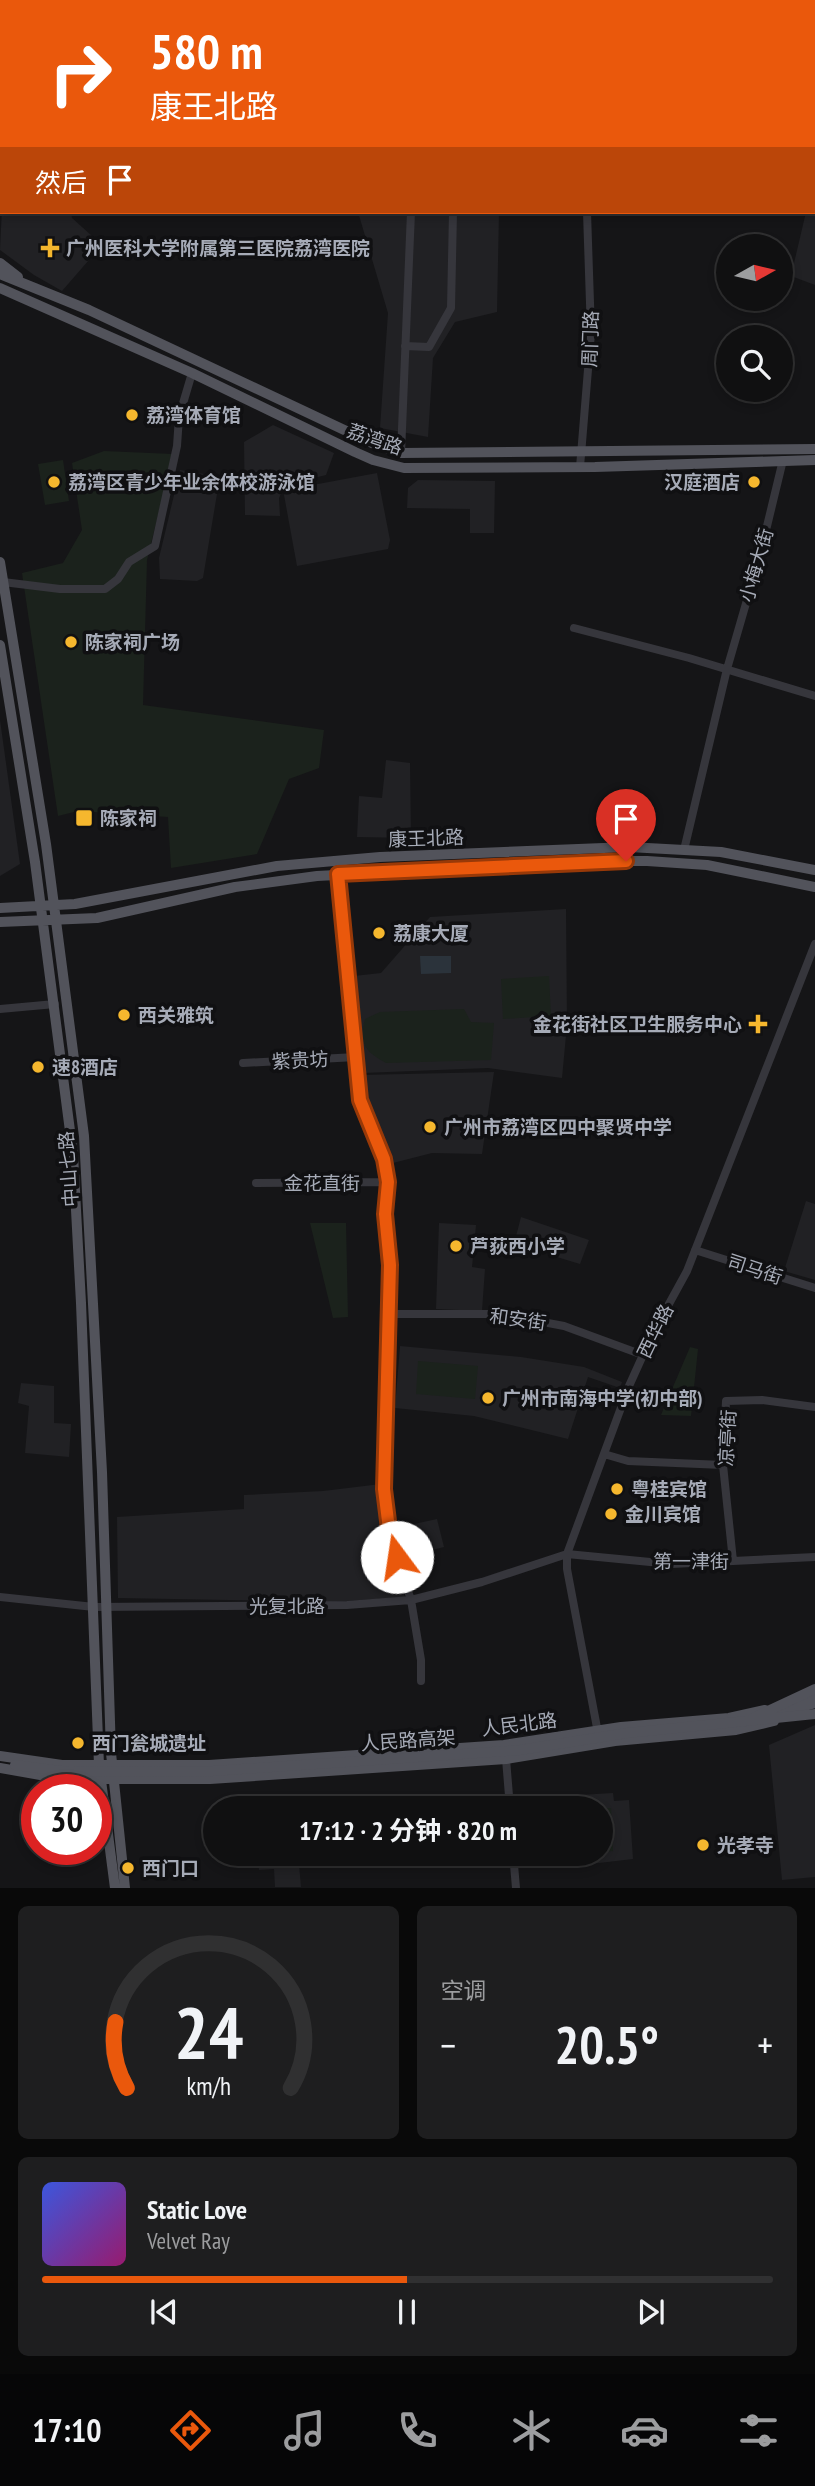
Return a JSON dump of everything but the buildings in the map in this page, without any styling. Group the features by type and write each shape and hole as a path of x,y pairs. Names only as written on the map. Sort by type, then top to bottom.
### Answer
{"main road":[{"path":"0,264 43,292"},
{"name":"荔湾路","path":"0,274 89,310 355,436 401,453 815,449"},
{"name":"荔湾路","path":"0,288 192,373 334,443 404,468 580,467 815,460"},
{"path":"0,296 23,298"},
{"name":"中山七路","path":"0,562 46,844 77,1068 86,1160 112,1765 125,1888"},
{"name":"中山七路","path":"0,645 33,846 75,1172 100,1774"},
{"path":"33,846 46,844"},
{"name":"康王北路","path":"0,908 91,902 267,868 319,862 608,847 721,852 814,873"},
{"name":"康王北路","path":"0,922 55,921 121,913 253,884 338,874 647,861 724,867 810,886"},
{"path":"746,1721 815,1689"},
{"name":"人民北路","path":"0,1755 49,1764 209,1765 474,1748 597,1730 729,1717 815,1695"},
{"name":"人民路高架","path":"0,1764 69,1772 213,1772 520,1750 611,1735 746,1721 815,1703"},
{"name":"人民北路","path":"113,1779 210,1779 506,1759 601,1743 736,1730 815,1709"},
{"path":"746,1721 815,1714"},
{"name":"人民北路","path":"0,1764 38,1774"},
{"name":"中山七路","path":"112,1865 115,1888"}],"street":[{"path":"401,453 411,214"},
{"path":"405,346 429,347 452,308 453,214"},
{"name":"周门路","path":"580,467 591,332 587,214"},
{"path":"3,582 60,589 105,589 118,579 129,562 155,546 177,446 178,417 192,373"},
{"name":"小梅大街","path":"684,850 727,668 760,555 783,460"},
{"path":"574,628 727,668 815,696"},
{"path":"810,886 814,873"},
{"path":"338,874 360,1100 384,1159 388,1182 385,1214 390,1265 384,1489 390,1537 411,1600 421,1660 421,1681"},
{"name":"西华路","path":"601,1743 567,1569 567,1554 629,1386 687,1271 815,944"},
{"path":"0,1009 55,1004"},
{"name":"紫贵坊","path":"243,1063 356,1057"},
{"name":"金花直街","path":"256,1183 388,1182"},
{"name":"司马街","path":"695,1250 815,1288"},
{"name":"和安街","path":"388,1314 500,1314 564,1326 643,1355"},
{"name":"凉亭街","path":"733,1561 723,1465 726,1401 762,1400 815,1407"},
{"path":"604,1454 628,1461 723,1465"},
{"name":"光复北路","path":"0,1597 94,1607 347,1605 411,1600 482,1582 567,1554"},
{"name":"第一津街","path":"567,1554 671,1564 815,1557"},
{"path":"506,1759 509,1796"},
{"path":"514,1866 516,1888"}],"shaded area":[{"name":"广州医科大学附属第三医院荔湾医院","path":"2,214 71,214 72,218 102,245 62,291 0,250"},
{"path":"359,214 499,214 497,312 455,322 433,358 428,437 380,428 388,313"},
{"path":"806,214 815,214 815,285 793,277"},
{"path":"273,425 334,453 326,475 285,485 279,498 280,516 245,515 244,442"},
{"path":"104,451 173,454 147,560 143,705 324,730 319,768 289,779 257,854 171,868 168,817 78,811 58,816 22,573 63,563 82,530 72,463"},
{"name":"荔湾区青少年业余体校游泳馆","path":"63,460 69,501 45,505 38,464"},
{"path":"180,470 216,476 217,494 203,578 197,581 160,579 159,558"},
{"path":"377,473 390,540 388,549 297,566 284,495 286,490"},
{"path":"418,480 495,481 494,533 470,533 470,509 407,508 408,488"},
{"path":"0,720 20,864 0,876"},
{"path":"386,760 410,763 411,838 357,837 359,796 382,798"},
{"path":"566,909 567,1025 562,1078 488,1068 363,1073 354,976 381,973 430,917"},
{"path":"420,956 451,956 451,973 421,974"},
{"path":"549,976 551,1016 503,1019 501,979"},
{"path":"464,1009 471,1022 494,1023 491,1060 386,1063 365,1046 365,1019 380,1012"},
{"name":"广州市荔湾区四中聚贤中学","path":"494,1072 482,1154 432,1153 389,1164 365,1101 361,1075"},
{"path":"806,1201 815,1204 815,1280 784,1271"},
{"path":"521,1217 589,1240 580,1264 514,1244"},
{"path":"310,1223 346,1223 348,1317 333,1318"},
{"name":"芦荻西小学","path":"439,1223 476,1225 472,1267 485,1269 482,1311 436,1309"},
{"name":"广州市南海中学(初中部)","path":"400,1346 521,1357 584,1367 622,1382 620,1388 588,1377 568,1439 474,1416 395,1408"},
{"path":"690,1347 698,1349 691,1416 661,1415"},
{"path":"418,1361 478,1366 475,1399 416,1394"},
{"path":"21,1383 54,1386 54,1423 71,1424 69,1457 25,1453 29,1406 18,1403"},
{"path":"381,1484 387,1540 405,1597 332,1602 118,1598 117,1517 244,1509 244,1495 323,1491"},
{"path":"437,1519 444,1547 404,1557 396,1528"},
{"path":"815,1725 815,1877 782,1880 769,1745"},
{"path":"613,1793 614,1801 629,1800 633,1859 613,1861 613,1796 563,1796"},
{"path":"259,1866 299,1866 301,1887 275,1887 274,1869 259,1870"}],"place":[{"name":"广州医科大学附属第三医院荔湾医院","path":"50,248"},
{"name":"荔湾体育馆","path":"132,415"},
{"name":"荔湾区青少年业余体校游泳馆","path":"54,482"},
{"name":"汉庭酒店","path":"754,482"},
{"name":"陈家祠广场","path":"71,642"},
{"name":"陈家祠","path":"84,818"},
{"name":"荔康大厦","path":"379,933"},
{"name":"西关雅筑","path":"124,1015"},
{"name":"金花街社区卫生服务中心","path":"758,1024"},
{"name":"速8酒店","path":"38,1067"},
{"name":"广州市荔湾区四中聚贤中学","path":"430,1127"},
{"name":"芦荻西小学","path":"456,1246"},
{"name":"广州市南海中学(初中部)","path":"488,1398"},
{"name":"粤桂宾馆","path":"617,1489"},
{"name":"金川宾馆","path":"611,1514"},
{"name":"西门瓮城遗址","path":"78,1743"},
{"name":"光孝寺","path":"703,1845"},
{"name":"西门口","path":"128,1868"}],"route":[{"path":"397,1557 390,1537 384,1489 390,1265 385,1214 387,1168 360,1100 338,874 626,861"}]}
